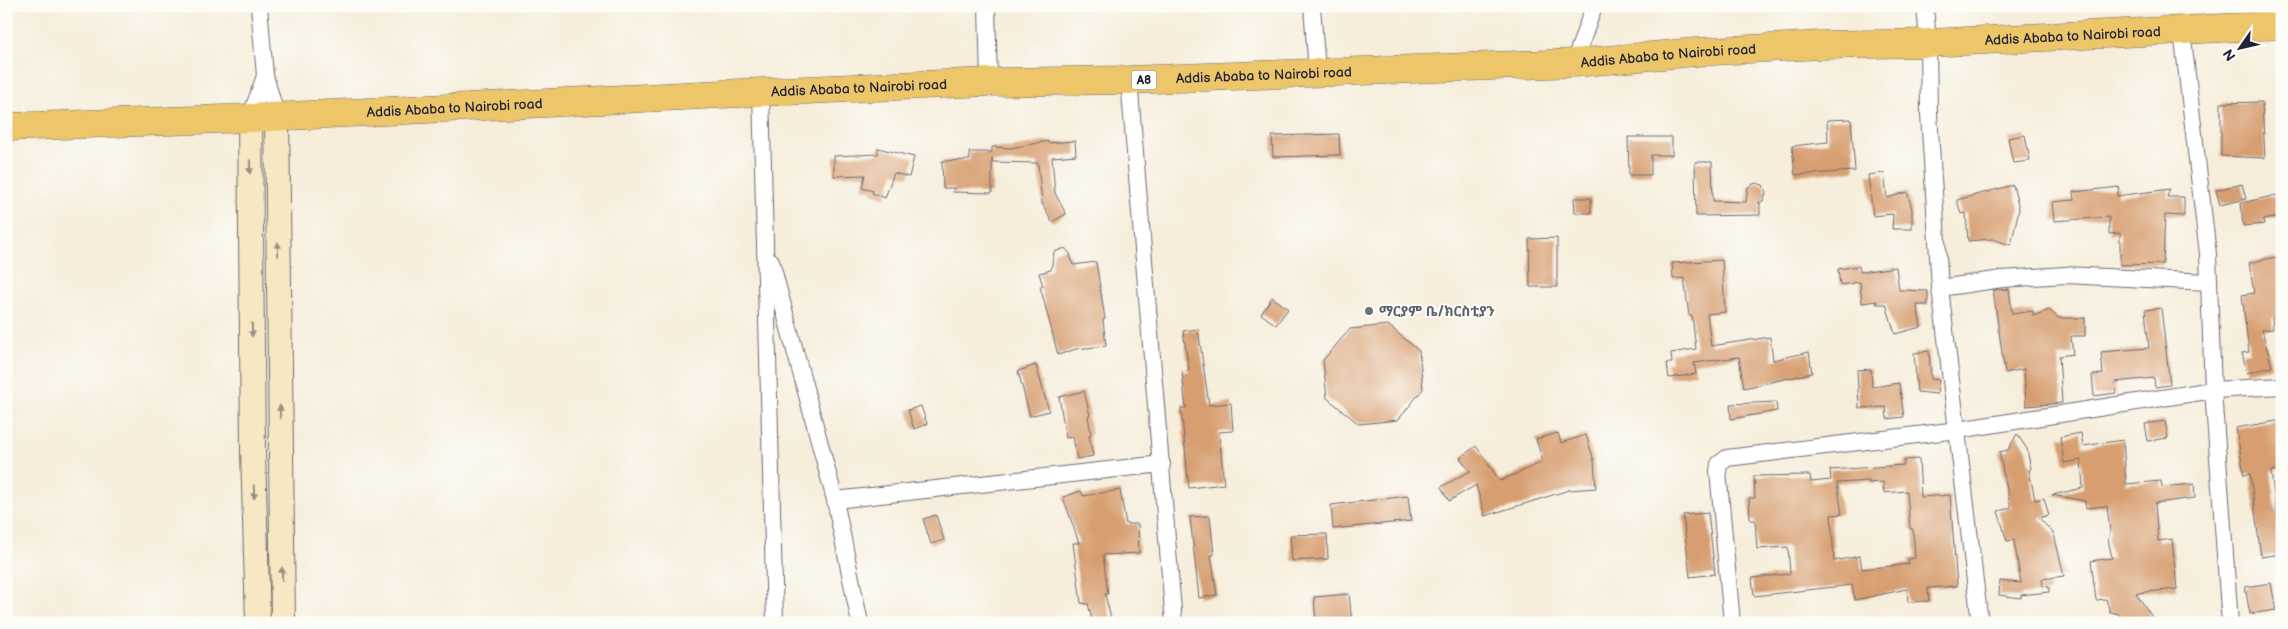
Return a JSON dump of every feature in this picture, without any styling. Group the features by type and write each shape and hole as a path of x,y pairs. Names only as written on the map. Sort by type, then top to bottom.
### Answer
{"highway":[{"name":"Addis Ababa to Nairobi road","path":"6,127 276,117 989,82 1129,80 1574,63 1792,47 1928,43 2282,25"}],"street":[{"path":"259,6 264,76 276,117 283,623"},
{"path":"987,6 989,82"},
{"path":"1312,6 1317,72"},
{"path":"1574,63 1594,6"},
{"path":"1925,6 1928,43 1928,114 1940,288 1980,623"},
{"path":"2182,31 2208,254 2212,390 2230,623"},
{"path":"258,623 253,451 250,118 264,76"},
{"path":"1129,80 1174,623"},
{"path":"761,92 775,623"},
{"path":"764,235 835,500 860,623"},
{"path":"1940,288 2002,279 2065,275 2209,282"},
{"path":"1732,623 1718,470 1723,460 1958,430 2212,390 2282,386"},
{"path":"835,500 1162,464"}],"building":[{"path":"2262,102 2265,158 2221,156 2221,103"},
{"path":"1851,119 1855,171 1795,175 1792,146 1828,142 1827,120"},
{"path":"1339,134 1340,155 1273,157 1272,136"},
{"path":"2025,135 2030,161 2013,163 2008,138"},
{"path":"1628,137 1672,137 1672,155 1651,155 1651,175 1629,175"},
{"path":"1048,141 1048,143 1075,141 1076,155 1052,157 1055,193 1066,214 1052,222 1042,203 1038,163 992,162 992,193 953,192 954,188 943,188 942,161 970,160 969,152 992,152 992,147 1011,148"},
{"path":"878,148 914,157 909,177 894,173 885,198 872,193 873,191 862,188 865,175 834,176 834,156 878,154"},
{"path":"1695,162 1712,162 1713,201 1746,202 1748,187 1755,183 1763,185 1766,193 1763,201 1758,203 1760,203 1760,215 1696,216"},
{"path":"1884,173 1887,198 1907,192 1912,209 1912,229 1892,229 1893,214 1873,216 1868,175"},
{"path":"2242,184 2246,199 2220,205 2216,190"},
{"path":"2013,185 2019,209 2011,245 1992,239 1968,241 1966,213 1961,214 1957,200"},
{"path":"2119,187 2117,196 2170,189 2167,197 2184,197 2184,216 2165,215 2163,264 2120,265 2120,233 2109,234 2109,217 2054,221 2052,202 2074,200 2073,192"},
{"path":"2282,194 2282,216 2263,220 2264,224 2243,226 2241,203"},
{"path":"1574,198 1591,198 1591,213 1575,213"},
{"path":"1557,238 1557,287 1530,287 1529,239"},
{"path":"1065,248 1070,254 1073,265 1096,262 1105,319 1103,320 1106,346 1076,349 1058,355 1040,286 1043,286 1039,273 1051,270 1054,252"},
{"path":"2276,257 2282,294 2282,317 2272,318 2273,329 2262,330 2272,367 2247,373 2242,353 2249,352 2242,295 2254,293 2249,263"},
{"path":"1722,260 1725,312 1707,314 1711,346 1770,337 1773,360 1809,352 1812,373 1744,388 1739,357 1694,363 1696,374 1669,378 1667,363 1672,363 1671,353 1696,349 1692,316 1689,316 1684,278 1673,279 1672,263"},
{"path":"1859,266 1860,272 1896,267 1899,290 1928,291 1928,305 1917,305 1921,327 1895,334 1886,304 1876,304 1877,301 1862,303 1860,282 1840,285 1838,269"},
{"path":"2009,289 2012,314 2033,311 2033,316 2049,310 2058,318 2085,318 2085,336 2071,336 2073,354 2059,356 2062,403 2026,406 2024,369 2005,373 1993,290"},
{"path":"1272,297 1288,309 1276,325 1261,314"},
{"path":"2161,308 2170,385 2155,387 2154,378 2115,382 2116,393 2094,396 2092,375 2103,374 2101,352 2149,348 2145,310"},
{"path":"1388,325 1419,351 1423,389 1398,420 1359,424 1327,398 1323,360 1350,329"},
{"path":"1198,329 1209,405 1231,403 1233,431 1219,432 1224,484 1189,488 1181,408 1186,408 1182,372 1189,371 1183,331"},
{"path":"1929,351 1931,379 1939,380 1937,394 1917,392 1914,353"},
{"path":"1036,365 1049,411 1030,416 1018,371"},
{"path":"1871,369 1872,387 1899,383 1904,417 1887,419 1886,407 1859,408 1857,370"},
{"path":"1084,391 1090,415 1088,416 1091,434 1089,435 1093,456 1077,459 1073,437 1066,438 1059,397"},
{"path":"1776,402 1777,411 1731,419 1730,404"},
{"path":"921,406 927,424 914,429 908,410"},
{"path":"2282,420 2282,469 2271,471 2282,554 2261,557 2250,474 2244,475 2236,428"},
{"path":"2165,421 2168,438 2148,441 2145,424"},
{"path":"1558,433 1561,443 1586,435 1594,461 1596,488 1569,490 1485,516 1476,485 1449,501 1441,487 1470,471 1460,458 1476,446 1500,481 1543,462 1536,439"},
{"path":"2081,433 2083,446 2123,440 2126,484 2161,481 2162,487 2194,484 2195,498 2155,503 2158,541 2172,539 2177,589 2136,593 2156,623 2122,623 2119,614 2110,612 2106,599 2096,600 2091,561 2112,558 2108,539 2110,532 2107,506 2086,508 2085,501 2052,495 2083,488 2081,460 2064,463 2060,437"},
{"path":"2017,434 2027,449 2035,500 2044,498 2049,515 2039,518 2054,534 2064,576 2042,579 2043,586 2049,587 2049,592 2021,595 2021,598 1999,595 2000,581 2021,583 2014,540 2007,541 1998,511 2011,508 1999,452 2008,450"},
{"path":"1919,459 1921,497 1950,495 1957,586 1928,588 1929,601 1908,602 1907,589 1855,600 1852,585 1754,596 1752,578 1790,574 1788,547 1757,549 1755,520 1750,520 1749,498 1755,498 1754,476 1810,475 1811,482 1831,480 1830,470 1904,465 1904,460","holes":["1869,481 1869,483 1883,482 1884,493 1907,491 1910,529 1913,529 1915,558 1908,559 1909,564 1862,569 1860,556 1834,561 1831,515 1842,514 1837,483"]},
{"path":"1120,490 1126,524 1138,524 1139,553 1103,555 1108,594 1105,594 1112,623 1093,623 1088,604 1081,603 1073,543 1079,543 1063,497 1081,491 1083,496"},
{"path":"1408,496 1411,521 1333,529 1331,505"},
{"path":"1708,513 1715,574 1690,577 1683,515"},
{"path":"936,515 944,540 931,544 923,519"},
{"path":"1210,516 1214,555 1211,555 1217,595 1199,598 1190,517"},
{"path":"1327,534 1328,559 1292,561 1290,535"},
{"path":"2271,583 2276,610 2250,614 2245,587"},
{"path":"1349,594 1352,623 1316,623 1314,597"}],"place":[{"name":"ማርያም ቤ/ክርስቲያን","path":"1369,311"}]}
